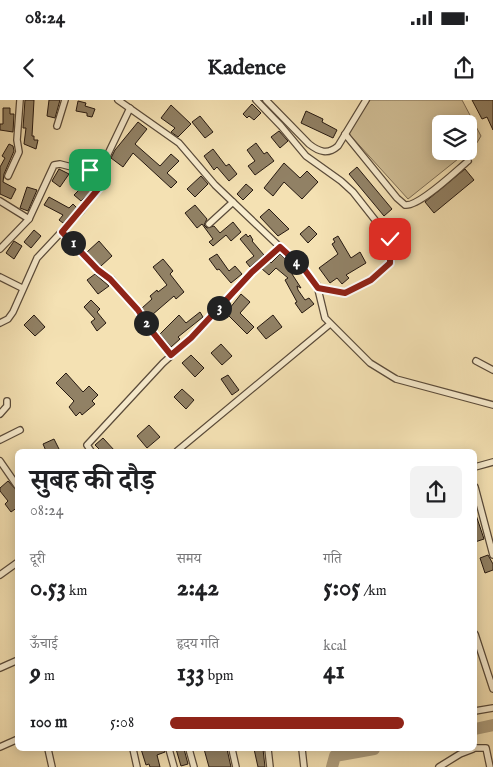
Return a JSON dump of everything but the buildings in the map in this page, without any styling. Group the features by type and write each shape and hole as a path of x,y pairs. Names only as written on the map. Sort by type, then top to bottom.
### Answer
{"street":[{"path":"8,176 20,152 17,140 20,100"},
{"path":"57,126 65,100"},
{"path":"118,100 179,143 215,185 304,269 318,288 323,313 330,324 370,363 396,379 493,405"},
{"path":"256,100 306,156 349,187 390,239 390,263 371,280 345,293 318,288"},
{"path":"266,100 316,150 326,152 333,150 366,100"},
{"path":"0,323 8,319 13,312 22,288 37,258 99,188 110,151 130,108"},
{"path":"345,134 405,205 412,205 423,198 468,161"},
{"path":"0,249 29,219 51,169 56,164 83,170 104,168"},
{"path":"0,201 29,219"},
{"path":"209,224 233,202"},
{"path":"62,232 116,286 171,355"},
{"path":"90,449 87,445 171,355 191,338 252,272 280,247"},
{"path":"0,277 22,288"},
{"path":"179,449 330,324"},
{"path":"476,361 493,370"},
{"path":"0,414 7,406 7,401"},
{"path":"0,440 20,430"},
{"path":"0,461 15,483"},
{"path":"477,466 493,462"},
{"path":"477,494 493,556"},
{"path":"0,575 15,564"},
{"path":"477,640 493,689"},
{"path":"0,668 15,661"},
{"path":"477,711 493,708"},
{"path":"0,746 15,740"},
{"path":"477,748 486,748 490,767"},
{"path":"48,751 52,767"},
{"path":"133,751 137,767"},
{"path":"170,751 174,767"},
{"path":"189,751 194,767"},
{"path":"232,751 236,767"},
{"path":"268,751 270,767"},
{"path":"302,751 304,767"},
{"path":"440,767 467,751"}],"shaded area":[{"path":"370,100 462,100 470,115 432,115 432,160 457,160 408,199 350,135 349,131"},
{"path":"477,128 481,136 477,143"}],"waterway":[{"path":"477,729 493,725"},
{"path":"332,767 335,756 363,751"}],"route":[{"path":"90,170 104,168 102,182 81,211 62,232 98,270 110,279 138,310 150,329 171,355 191,338 252,272 280,247 304,269 318,288 345,293 371,280 390,263 390,239"}]}
